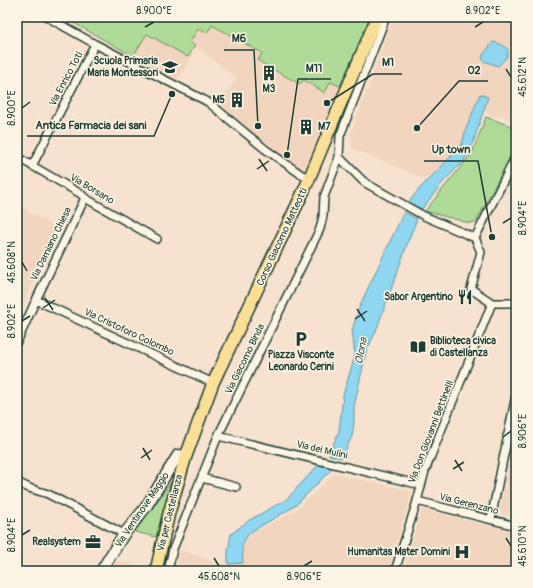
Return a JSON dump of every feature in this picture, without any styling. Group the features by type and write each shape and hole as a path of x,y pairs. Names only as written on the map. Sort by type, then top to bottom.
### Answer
{"main road":[{"name":"Corso Giacomo Matteotti","path":"186,456 213,383 309,178 377,17"},
{"name":"Via per Castellanza","path":"156,571 169,513 186,456"}],"street":[{"path":"47,17 95,44 208,102 265,149 302,175 309,178"},
{"name":"Via Giacomo Binda","path":"168,571 173,548 218,436 320,229 323,216 324,197 339,157 340,136 386,17"},
{"name":"Via Enrico Toti","path":"32,166 95,44"},
{"path":"475,238 516,156"},
{"name":"Via Borsano","path":"17,157 81,194 84,198 157,239"},
{"path":"339,157 363,181 424,216 475,238 481,252 471,289 492,303 516,303"},
{"name":"Via Damiano Chiesa","path":"17,342 84,198"},
{"name":"Via Cristoforo Colombo","path":"36,300 213,383"},
{"name":"Via Don Giovanni Bettinelli","path":"395,571 425,471 492,303"},
{"path":"491,519 516,395"},
{"name":"Via dei Mulini","path":"218,436 421,485"},
{"path":"508,436 516,437"},
{"name":"Via Ventinove Maggio","path":"101,571 124,534 146,507 178,455 186,456"},
{"path":"202,478 236,487"},
{"path":"17,482 48,494 124,534"},
{"name":"Via Gerenzano","path":"417,501 516,526"}],"shaded area":[{"path":"268,17 371,17 321,128 303,173 216,106 237,78 190,42 198,28"},
{"path":"394,17 516,17 516,122 502,115 496,117 483,110 488,97 466,129 462,144 441,168 429,178 425,179 352,148 351,133"},
{"name":"Scuola Primaria Maria Montessori","path":"147,34 187,56 190,53 193,56 177,80 133,56"},
{"path":"17,204 58,229 17,316"},
{"path":"516,442 516,517 499,513 513,444"},
{"path":"334,474 412,491 388,571 177,571 180,550 218,563 243,563 243,546 251,534 296,510"},
{"name":"Humanitas Mater Domini","path":"422,509 516,532 516,571 403,571"},
{"path":"116,560 136,566 135,571 109,571"}],"green space":[{"path":"63,17 365,17 370,20 340,86 330,82 325,93 304,80 300,84 263,64 258,60 262,53 212,25 207,33 198,29 190,42 195,46 188,57 147,34 133,56"},
{"path":"486,117 516,128 516,145 476,222 469,223 425,211 472,153"},
{"path":"171,482 156,537 135,532"}],"water":[{"path":"493,42 504,46 508,51 506,58 498,66 484,61 482,58"},
{"path":"480,94 488,97 474,140 464,161 443,182 422,209 408,203 419,189 462,144 466,129"},
{"name":"Olona","path":"404,212 417,219 376,331 366,352 354,407 352,436 342,458 329,455 339,431 343,395 355,356 352,330 360,305"},
{"path":"319,464 334,467 295,506 249,533 242,545 243,563 228,564 228,551 231,534 248,521 287,499"}],"place":[{"name":"Scuola Primaria Maria Montessori","path":"170,67"},
{"name":"M3","path":"269,73"},
{"name":"Antica Farmacia dei sani","path":"172,94"},
{"name":"M5","path":"237,100"},
{"name":"M1","path":"327,103"},
{"name":"M6","path":"258,126"},
{"name":"M7","path":"306,127"},
{"name":"O2","path":"417,128"},
{"name":"M11","path":"287,155"},
{"name":"Up town","path":"492,237"},
{"name":"Sabor Argentino","path":"465,297"},
{"name":"Piazza Visconte Leonardo Cerini","path":"301,339"},
{"name":"Biblioteca civica di Castellanza","path":"418,347"},
{"name":"Realsystem","path":"93,542"},
{"name":"Humanitas Mater Domini","path":"462,552"}]}
